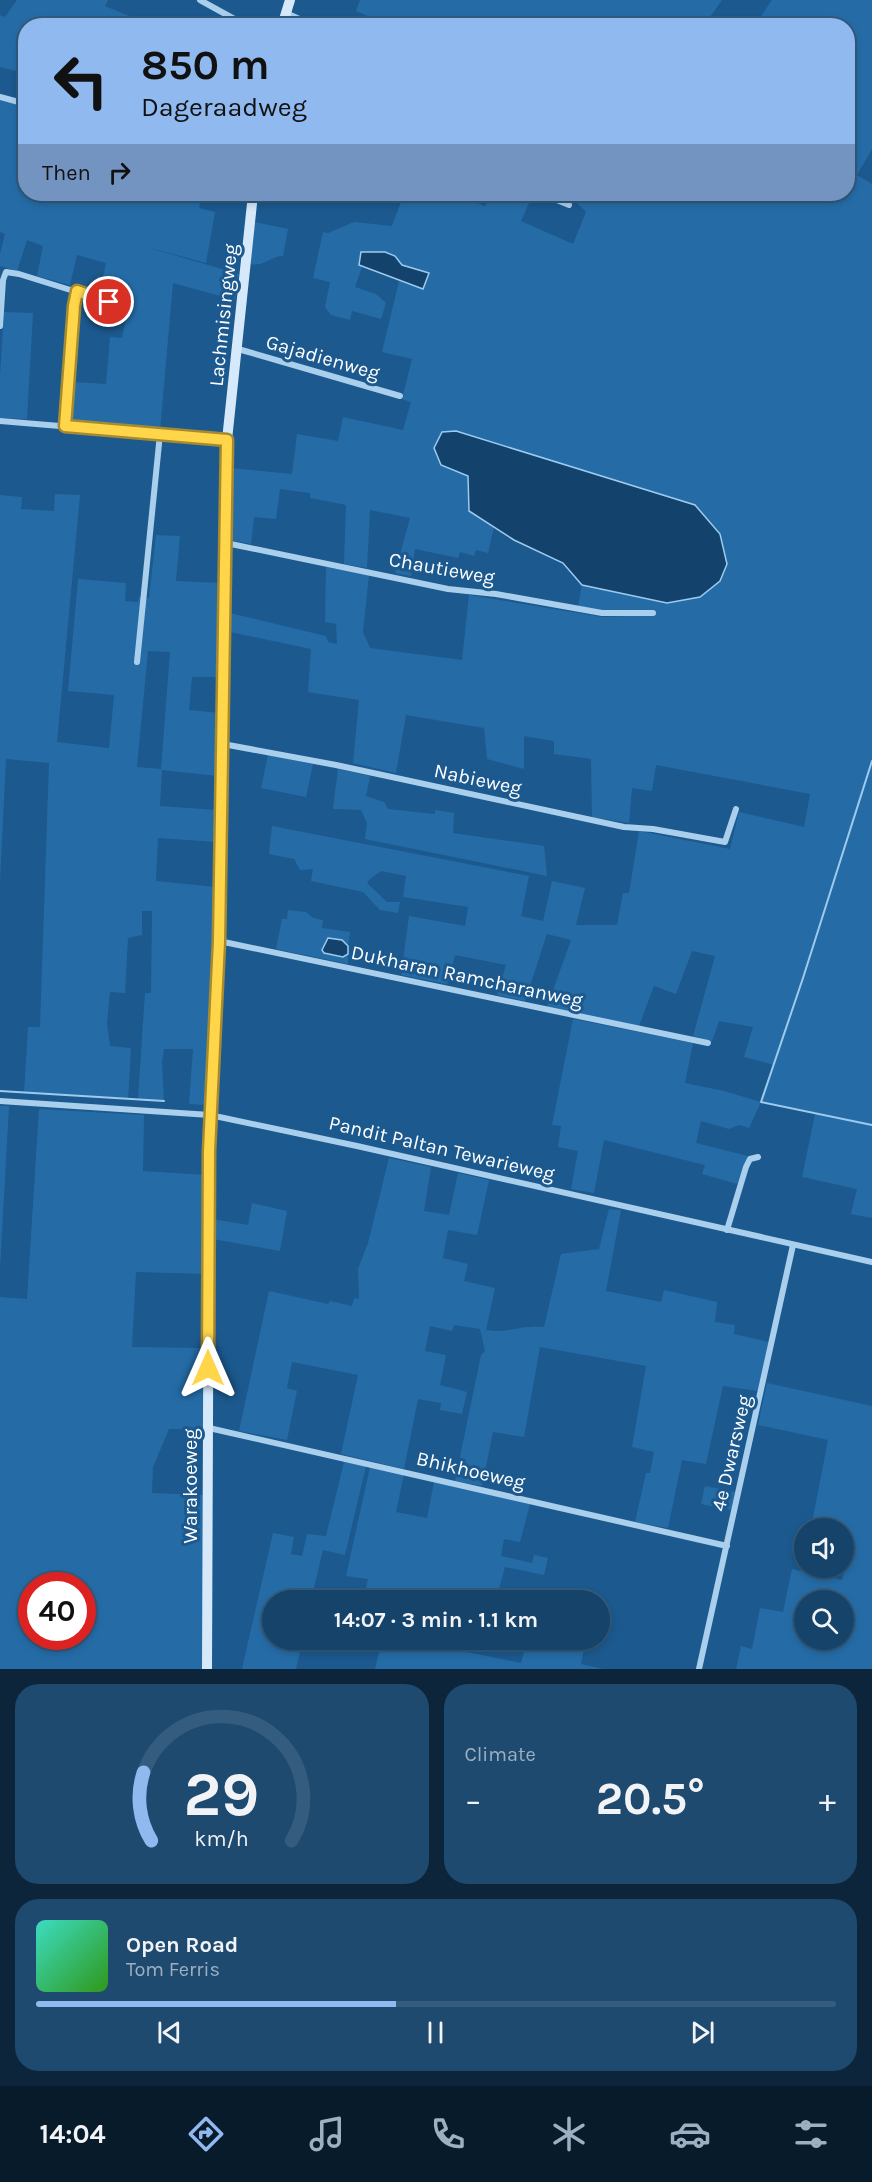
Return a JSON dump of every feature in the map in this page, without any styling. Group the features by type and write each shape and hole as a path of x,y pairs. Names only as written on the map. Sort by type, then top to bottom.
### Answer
{"street":[{"path":"200,0 233,18"},
{"path":"284,18 290,0"},
{"path":"286,13 297,18"},
{"path":"0,97 18,102"},
{"name":"Lachmisingweg","path":"227,440 252,201"},
{"path":"559,201 569,205"},
{"path":"0,326 3,280 6,272 20,274 109,302"},
{"path":"65,426 77,291"},
{"name":"Gajadienweg","path":"238,349 400,396"},
{"path":"0,421 227,440"},
{"path":"137,662 160,434"},
{"name":"Warakoeweg","path":"207,1669 210,1115 213,1106 219,941 227,440"},
{"name":"Chautieweg","path":"226,543 448,589 496,594 602,613 653,613"},
{"name":"Nabieweg","path":"223,744 336,765 624,826 727,841 736,809"},
{"name":"Dukharan Ramcharanweg","path":"219,941 708,1043"},
{"name":"Pandit Paltan Tewarieweg","path":"0,1101 210,1115 872,1262"},
{"path":"727,1230 746,1167 750,1159 758,1157"},
{"name":"4e Dwarsweg","path":"699,1669 793,1245"},
{"name":"Bhikhoeweg","path":"209,1428 727,1546"}],"shaded area":[{"path":"17,0 108,0 105,6 129,16 146,18 18,18 18,71 0,67 0,15 5,17"},
{"path":"360,0 722,0 709,18 372,18 356,11"},
{"path":"772,0 872,0 872,149 857,175 872,184 872,1218 851,1214 857,1189 802,1177 815,1114 761,1102 774,1065 744,1057 753,1027 719,1021 712,1041 693,1036 715,956 692,951 676,994 654,986 639,1026 547,1007 571,940 547,934 525,1001 497,995 506,965 455,955 447,984 401,975 409,916 465,926 468,907 403,897 406,876 381,871 367,883 387,902 400,902 398,913 380,910 363,892 311,881 313,869 300,870 294,859 269,854 272,826 529,876 521,916 543,921 552,881 585,888 576,925 617,925 623,893 629,893 639,831 730,849 739,812 804,827 810,794 656,765 652,791 632,788 629,823 592,817 591,759 554,754 554,741 524,736 524,769 487,759 484,728 406,715 396,773 353,763 359,700 308,692 311,649 230,632 230,613 326,636 328,642 337,644 336,624 325,622 326,567 369,575 363,632 370,648 462,660 469,595 602,617 655,615 655,610 601,611 578,606 582,585 667,603 727,564 441,465 468,476 469,511 494,527 488,553 476,550 474,556 460,552 458,558 415,549 411,576 395,573 410,518 370,510 367,568 344,564 346,505 310,498 310,493 280,489 276,519 254,517 251,544 230,540 231,468 292,474 297,434 338,441 343,417 403,430 411,402 402,399 412,359 382,352 399,281 423,289 403,265 392,256 361,252 359,265 362,267 355,287 376,294 386,303 381,319 352,311 350,320 331,315 325,307 330,282 313,278 323,232 328,233 354,222 392,226 401,201 472,201 485,206 488,201 530,201 521,221 573,244 586,212 575,201 855,201 855,18 760,18"},
{"path":"0,99 18,105 18,201 200,201 199,208 215,212 206,263 139,245 239,274 235,300 173,283 160,430 69,423 72,382 106,384 110,337 122,338 129,302 100,292 106,263 77,255 70,285 37,276 43,246 27,240 17,271 0,266 0,254 5,234 0,232"},
{"path":"255,222 288,229 283,256 255,265 250,264"},
{"path":"361,252 385,252 395,256 402,265 429,273 423,289 359,265"},
{"path":"4,312 33,313 27,419 0,418"},
{"path":"456,431 695,505 720,534 727,564 720,581 700,597 667,603 582,585 563,563 514,540 469,511 468,476 441,465 434,448 442,432"},
{"path":"55,494 80,495 57,742 109,748 114,695 68,691 78,579 126,583 125,601 138,602 139,597 149,598 156,535 180,536 176,581 222,583 220,677 192,677 189,710 219,713 218,776 162,770 160,806 217,810 216,842 158,838 156,881 216,887 207,1105 189,1104 193,1049 164,1049 162,1062 164,1101 138,1099 145,993 151,993 152,911 142,911 142,935 128,938 125,993 110,992 107,1024 110,1046 131,1048 128,1099 24,1093 28,1027 40,1027 49,763 6,759 0,881 0,495 22,497 21,509 54,511","holes":["148,651 170,652 161,769 137,767"]},
{"path":"268,755 313,764 306,797 261,788"},
{"path":"338,769 370,776 366,796 384,802 388,809 435,814 435,810 454,813 453,833 544,846 547,876 365,839 367,823 361,810 333,809"},
{"path":"288,910 306,912 313,918 323,920 322,928 350,932 348,946 342,940 324,953 343,957 348,954 348,964 276,949 282,919 287,919"},
{"path":"328,938 342,940 348,946 348,954 343,957 324,953 322,950"},
{"path":"573,1019 693,1043 685,1083 761,1102 749,1128 739,1125 729,1129 701,1121 696,1143 748,1156 737,1184 702,1174 705,1165 604,1140 594,1193 571,1189 578,1151 558,1147 561,1126 552,1125"},
{"path":"0,1106 9,1106 0,1268"},
{"path":"39,1109 144,1115 143,1171 207,1175 206,1274 136,1272 132,1347 203,1348 204,1429 169,1429 153,1467 152,1493 205,1495 204,1669 0,1669 0,1297 27,1299"},
{"path":"389,1158 431,1167 424,1211 449,1215 458,1173 489,1180 477,1235 448,1230 443,1258 468,1264 464,1281 495,1288 486,1330 544,1327 561,1254 599,1249 609,1209 621,1210 606,1291 661,1302 664,1290 717,1302 715,1322 735,1325 734,1334 769,1342 758,1391 723,1386 706,1464 682,1460 668,1528 635,1522 646,1473 650,1473 654,1452 632,1447 646,1366 540,1347 524,1437 493,1432 482,1486 455,1481 481,1355 485,1351 480,1329 454,1325 452,1331 430,1326 425,1351 446,1355 440,1385 467,1392 462,1414 440,1410 441,1403 418,1399 404,1469 341,1454 358,1375 292,1362 287,1388 297,1391 287,1440 239,1431 269,1291 328,1304 330,1301 352,1306 354,1298 359,1299 358,1269 368,1243"},
{"path":"252,1203 287,1211 280,1251 213,1239 212,1219 248,1225"},
{"path":"767,1383 872,1406 872,1669 736,1669 741,1646 752,1649 760,1608 783,1612 792,1569 794,1569 794,1578 842,1580 842,1578 854,1578 854,1518 813,1518 828,1440 758,1425"},
{"path":"344,1462 366,1466 345,1555 323,1550 313,1590 262,1590 262,1650 301,1650 296,1669 242,1669 273,1533 294,1537 291,1554 302,1556 307,1534 326,1536"},
{"path":"370,1467 404,1474 396,1512 427,1518 434,1482 530,1504 520,1542 504,1539 501,1556 532,1563 534,1555 548,1558 544,1575 505,1567 499,1590 365,1590 368,1579 346,1576"},
{"path":"705,1486 735,1492 731,1510 701,1504"},
{"path":"380,1650 468,1650 467,1652 521,1663 524,1650 584,1650 581,1664 603,1669 375,1669"}],"waterway":[{"path":"872,761 761,1102 872,1125"},
{"path":"0,1091 164,1101"}],"route":[{"path":"109,302 77,291 65,426 227,440 219,941 213,1106 210,1115 209,1151 208,1368"}]}
